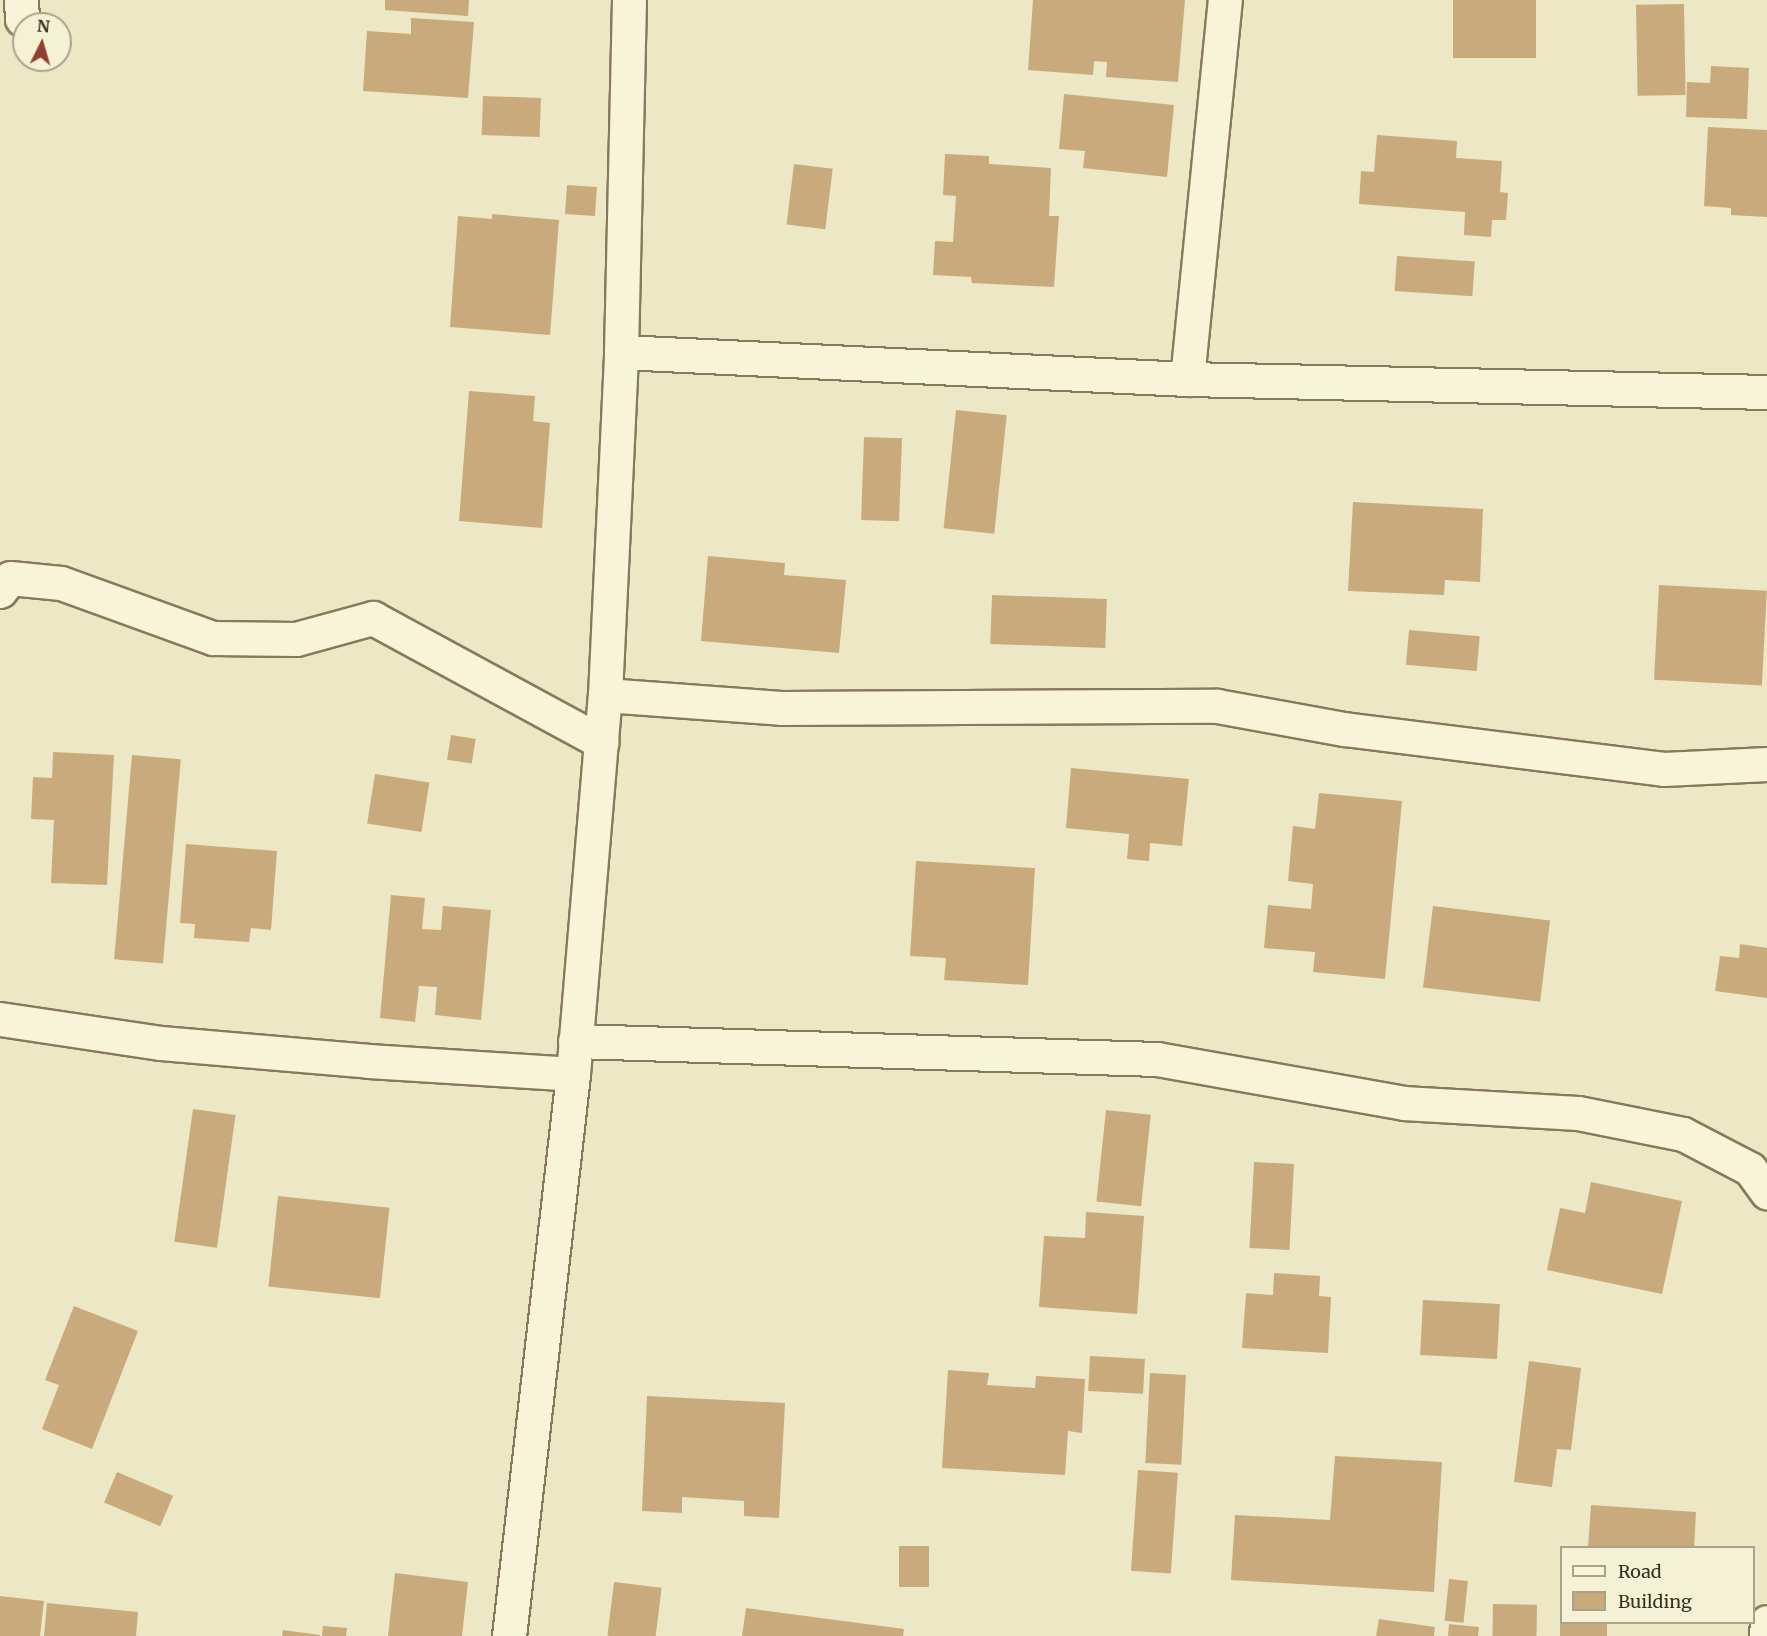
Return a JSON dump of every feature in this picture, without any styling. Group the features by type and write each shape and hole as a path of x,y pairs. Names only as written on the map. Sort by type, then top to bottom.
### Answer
{"street":[{"path":"509,1636 573,1074 605,695 621,352 629,0"},
{"path":"1187,379 1225,0"},
{"path":"621,352 1187,379 1767,392"},
{"path":"0,591 10,578 61,583 213,639 296,639 373,618 601,742"},
{"path":"605,695 781,708 1217,706 1344,729 1664,769 1767,764"},
{"path":"0,1019 193,1046 369,1061 573,1074"},
{"path":"576,1041 1157,1059 1403,1103 1578,1113 1683,1134 1750,1169 1767,1191"},
{"path":"1766,1636 1767,1622"}],"building":[{"path":"385,0 469,0 468,16 385,10"},
{"path":"1033,0 1185,0 1178,82 1106,77 1107,62 1094,61 1093,75 1028,70"},
{"path":"1453,0 1536,0 1536,58 1453,58"},
{"path":"1684,4 1686,95 1638,96 1636,5"},
{"path":"411,18 474,22 468,98 363,91 367,31 411,34"},
{"path":"1711,66 1749,68 1747,119 1686,117 1687,82 1710,83"},
{"path":"1064,94 1174,105 1167,177 1083,168 1085,151 1059,149"},
{"path":"483,96 541,98 540,137 482,135"},
{"path":"1708,127 1767,130 1767,217 1731,215 1731,208 1704,206"},
{"path":"1377,135 1457,141 1456,158 1502,161 1500,192 1508,193 1506,220 1492,220 1491,237 1464,235 1465,212 1359,204 1361,171 1374,172"},
{"path":"945,154 989,156 989,164 1051,168 1049,216 1059,216 1054,287 972,283 971,277 933,275 935,241 953,242 956,196 943,195"},
{"path":"794,164 833,169 825,229 787,225"},
{"path":"567,185 597,187 595,216 565,214"},
{"path":"492,214 559,220 550,335 450,327 458,216 492,219"},
{"path":"1397,256 1475,261 1472,296 1395,291"},
{"path":"469,391 535,396 533,421 550,423 542,528 459,521"},
{"path":"956,410 1007,415 994,534 944,528"},
{"path":"864,437 902,438 899,521 861,520"},
{"path":"1353,502 1483,509 1480,582 1445,580 1444,595 1348,591"},
{"path":"708,556 785,563 784,575 846,580 839,653 701,641"},
{"path":"1659,585 1767,591 1762,686 1654,680"},
{"path":"992,595 1107,599 1105,648 990,644"},
{"path":"1409,630 1480,636 1477,671 1406,665"},
{"path":"451,735 476,739 472,764 447,760"},
{"path":"53,752 114,755 107,885 51,883 54,820 31,819 33,777 52,778"},
{"path":"132,755 181,759 163,963 114,959"},
{"path":"1071,768 1189,779 1182,846 1150,843 1149,861 1127,859 1129,834 1066,828"},
{"path":"375,774 429,783 422,832 367,823"},
{"path":"1319,793 1402,801 1385,979 1313,972 1315,952 1264,948 1268,905 1311,909 1313,884 1288,881 1293,826 1315,829"},
{"path":"186,844 277,851 271,930 251,928 249,942 194,938 195,924 180,923"},
{"path":"916,861 1035,868 1028,985 944,980 946,958 910,956"},
{"path":"391,895 425,898 422,929 441,930 443,906 491,910 481,1020 435,1015 437,987 419,986 415,1022 380,1018"},
{"path":"1433,906 1550,920 1540,1002 1423,987"},
{"path":"1740,944 1767,948 1767,998 1715,991 1720,956 1739,958"},
{"path":"193,1109 236,1115 217,1248 174,1242"},
{"path":"1106,1110 1151,1115 1141,1206 1096,1201"},
{"path":"1254,1162 1294,1164 1289,1250 1249,1248"},
{"path":"1591,1182 1682,1201 1662,1294 1547,1270 1560,1208 1585,1213"},
{"path":"278,1196 389,1208 380,1298 268,1287"},
{"path":"1086,1212 1144,1216 1137,1314 1039,1307 1044,1236 1085,1238"},
{"path":"1274,1273 1320,1276 1319,1296 1331,1297 1328,1353 1242,1348 1246,1293 1273,1295"},
{"path":"1423,1300 1500,1304 1497,1359 1420,1355"},
{"path":"74,1306 138,1331 92,1449 42,1429 59,1385 45,1380"},
{"path":"1090,1356 1145,1359 1143,1394 1088,1391"},
{"path":"1529,1361 1581,1368 1571,1450 1557,1449 1552,1487 1514,1482"},
{"path":"948,1370 989,1373 987,1385 1035,1388 1036,1376 1085,1379 1082,1433 1068,1431 1065,1475 942,1468"},
{"path":"1150,1373 1186,1375 1181,1465 1145,1463"},
{"path":"647,1396 785,1403 779,1518 744,1516 744,1501 682,1497 682,1513 642,1511"},
{"path":"1335,1456 1442,1462 1434,1592 1231,1580 1235,1515 1330,1520"},
{"path":"1138,1470 1178,1473 1171,1574 1131,1571"},
{"path":"117,1472 173,1496 160,1526 104,1502"},
{"path":"1591,1505 1696,1512 1694,1546 1588,1546"},
{"path":"899,1546 929,1546 929,1587 899,1587"},
{"path":"395,1573 468,1582 462,1636 388,1636"},
{"path":"1449,1579 1468,1581 1464,1623 1445,1621"},
{"path":"614,1582 662,1588 656,1636 607,1636"},
{"path":"0,1596 44,1601 40,1636 0,1636"},
{"path":"47,1603 138,1612 136,1636 44,1636"},
{"path":"1493,1604 1537,1605 1536,1636 1492,1636"},
{"path":"746,1608 904,1629 903,1636 742,1636"},
{"path":"1379,1619 1435,1627 1434,1636 1376,1636"},
{"path":"1449,1624 1479,1627 1478,1636 1448,1636"},
{"path":"1560,1624 1607,1624 1607,1636 1560,1636"},
{"path":"323,1626 347,1628 346,1636 322,1636"},
{"path":"283,1630 320,1635 320,1636 282,1636"}]}
